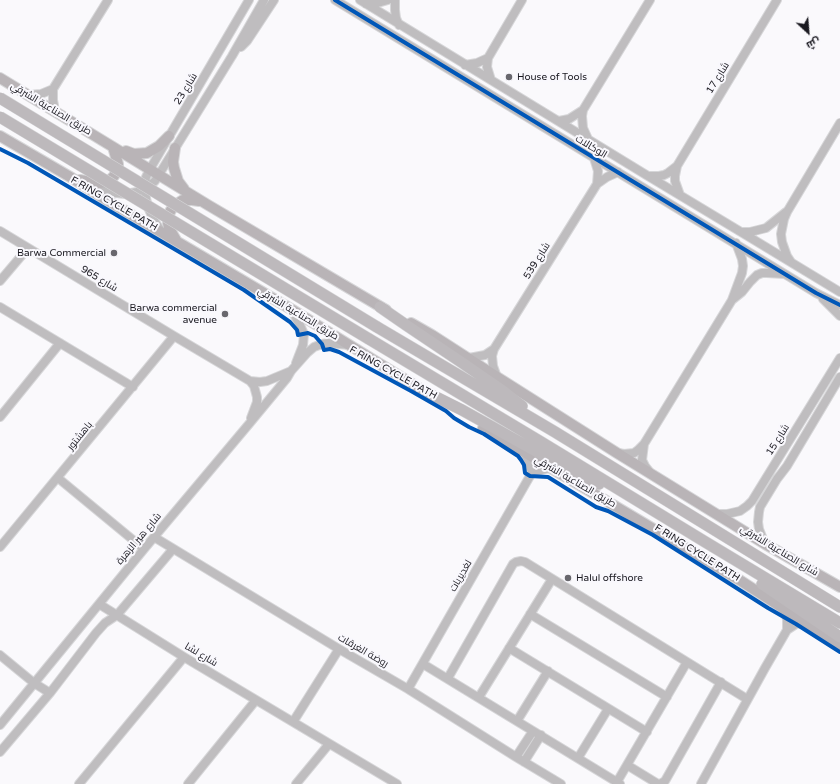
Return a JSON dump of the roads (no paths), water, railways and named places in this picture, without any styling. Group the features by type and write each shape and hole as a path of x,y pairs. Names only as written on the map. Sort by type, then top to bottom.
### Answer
{"highway":[{"name":"طريق الصناعية الشرقي","path":"0,98 377,327 555,432 840,606"},
{"name":"طريق الصناعية الشرقي","path":"0,116 840,623"},
{"path":"380,307 503,391 555,432"},
{"path":"426,392 500,430 575,473 599,485 636,500"},
{"path":"707,543 784,600 840,637"},
{"path":"797,580 840,597"}],"main road":[{"name":"طريق الصناعية الشرقي","path":"0,78 208,205 380,307 428,333 617,453 718,514"},
{"name":"طريق الصناعية الشرقي","path":"0,136 291,309 550,468 741,581 840,646"},
{"path":"113,147 134,154 147,153 159,146 169,136"},
{"path":"72,178 99,183 111,179 118,168 113,147"},
{"path":"175,148 174,168 178,181 187,192"},
{"path":"176,241 168,223 169,214 175,206 183,200 192,200 208,205"},
{"name":"شارع الصناعية الشرقي","path":"718,514 765,544 840,587"}],"street":[{"path":"55,111 53,89 108,0"},
{"name":"شارع 23","path":"163,233 156,225 150,214 145,189 146,177 249,0"},
{"path":"72,178 107,192 117,194 132,194 145,189 155,181 232,56 264,0"},
{"path":"232,56 247,41 274,0"},
{"name":"الوكالات","path":"335,0 816,293 840,305"},
{"path":"363,2 374,4 388,0"},
{"path":"395,0 396,18 399,24"},
{"path":"491,80 488,72 488,58 522,0"},
{"path":"589,140 583,128 583,110 650,0"},
{"name":"شارع 17","path":"681,196 674,176 677,166 777,0"},
{"name":"الوكالات","path":"363,2 791,263 838,290"},
{"path":"465,65 477,63 488,58"},
{"path":"28,94 41,94 53,89"},
{"path":"559,121 570,118 583,110"},
{"path":"791,263 782,242 783,226 787,212 840,123"},
{"path":"594,158 598,171 597,184"},
{"name":"شارع 17","path":"648,176 664,175 677,166"},
{"name":"شارع 539","path":"494,349 597,184 618,172"},
{"path":"742,232 750,232 766,228 787,212"},
{"name":"شارع 965","path":"0,231 250,381"},
{"path":"617,453 624,454 634,452 644,444 732,300 742,273 743,266 736,243"},
{"path":"0,281 28,248"},
{"path":"732,300 742,292 757,275 762,273 785,274"},
{"name":"الوكالات","path":"816,293 840,316"},
{"path":"0,307 133,387"},
{"name":"شارع هير الزهرة","path":"291,309 304,334 302,345 293,369"},
{"name":"باهشتور","path":"0,546 58,478 174,336"},
{"path":"0,417 60,343"},
{"name":"شارع هير الزهرة","path":"0,725 307,353 318,345 325,343 350,345"},
{"path":"469,358 481,357 494,349"},
{"path":"494,349 492,356 493,366 497,377"},
{"name":"شارع 15","path":"718,514 727,514 740,511 752,501 840,358"},
{"path":"250,381 264,382 293,369"},
{"name":"شارع 15","path":"765,544 758,522 760,507 777,479 788,466 840,377"},
{"path":"249,424 257,402 254,386 250,381"},
{"name":"شارع 15","path":"818,413 827,407 840,387"},
{"path":"644,444 642,460 651,473"},
{"path":"524,452 532,473 550,468"},
{"name":"لغديريات","path":"408,689 532,473"},
{"path":"58,478 144,549"},
{"name":"روضة الغرقات","path":"154,538 408,689 561,784"},
{"path":"0,752 50,693 96,633 105,623 117,615 173,549"},
{"path":"448,678 515,563 518,561 523,561 747,699"},
{"path":"479,697 552,579"},
{"name":"شارع لشا","path":"99,604 392,783"},
{"path":"782,608 787,619 787,630"},
{"path":"530,614 667,697"},
{"path":"701,784 747,699 787,630 796,624 807,624"},
{"path":"509,648 647,732"},
{"path":"293,722 339,649"},
{"path":"0,655 34,683 50,693"},
{"path":"79,784 184,657"},
{"path":"423,664 618,783 687,662"},
{"path":"517,721 548,672"},
{"path":"627,765 659,784 665,781 721,682"},
{"path":"188,784 256,700"},
{"path":"578,758 608,709"},
{"path":"516,757 533,731"},
{"path":"524,762 541,735"},
{"path":"296,784 329,744"}],"place":[{"name":"House of Tools","path":"509,77"},
{"name":"Barwa Commercial","path":"114,253"},
{"name":"Barwa commercial avenue","path":"225,314"},
{"name":"Halul offshore","path":"568,578"}]}
